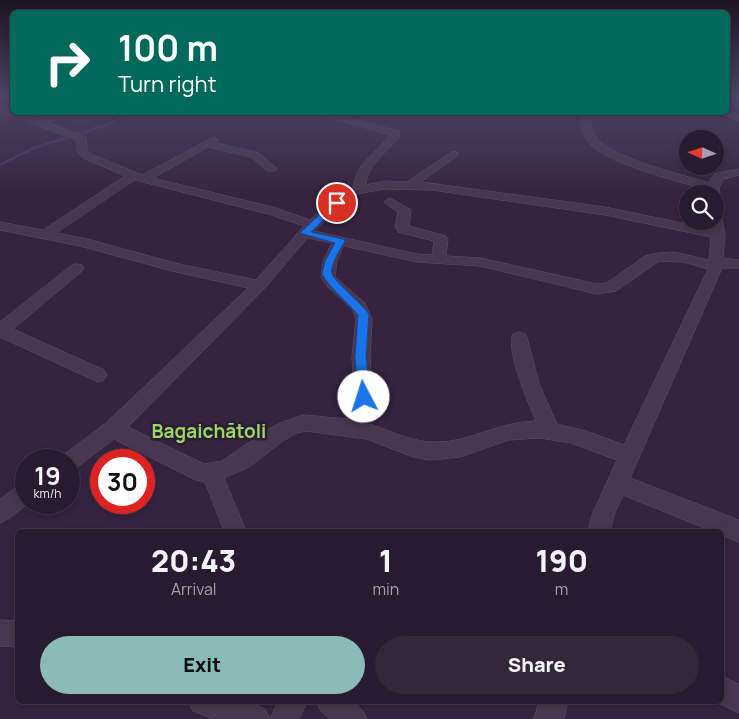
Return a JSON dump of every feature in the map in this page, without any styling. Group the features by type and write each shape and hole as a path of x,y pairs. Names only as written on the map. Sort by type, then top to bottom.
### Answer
{"street":[{"path":"59,130 82,140 82,151 87,156 139,177 272,211 308,229 340,241 417,258 480,262 602,290 611,288 650,259 657,256 717,264 739,264"},
{"path":"360,189 362,174 395,136 395,133 382,130"},
{"path":"587,130 588,135 602,149 624,160 696,185"},
{"path":"45,235 139,177 210,142 255,156 271,169"},
{"path":"410,185 453,154"},
{"path":"715,185 718,176 739,172"},
{"path":"80,454 113,429 259,286 308,229 344,196 360,189 384,185 432,186 605,211 718,235"},
{"path":"390,202 405,210 403,229 441,239 438,259"},
{"path":"0,226 82,242 184,270 259,286"},
{"path":"600,529 603,515 717,264 717,230"},
{"path":"340,241 330,261 328,278 359,307 364,319 361,357 364,404 354,428"},
{"path":"77,268 0,331 98,376"},
{"path":"519,338 527,378 551,431"},
{"path":"113,429 203,473 212,474 228,468 294,425 314,423 367,431 416,449 431,452 448,451 521,430 551,431 578,436 630,456"},
{"path":"212,474 234,529"},
{"path":"618,483 739,531"},
{"path":"0,512 15,501"},
{"path":"0,633 15,634"},
{"path":"724,692 739,699"},
{"path":"212,704 255,719"},
{"path":"284,719 292,704"},
{"path":"334,704 352,719"},
{"path":"549,719 553,704"}],"waterway":[{"path":"0,165 34,148 93,130"}],"district":[{"name":"Bagaichātoli","path":"209,431"}],"route":[{"path":"337,203 304,233 340,241 330,261 327,274 330,281 349,297 364,314 361,357 364,397"}]}
